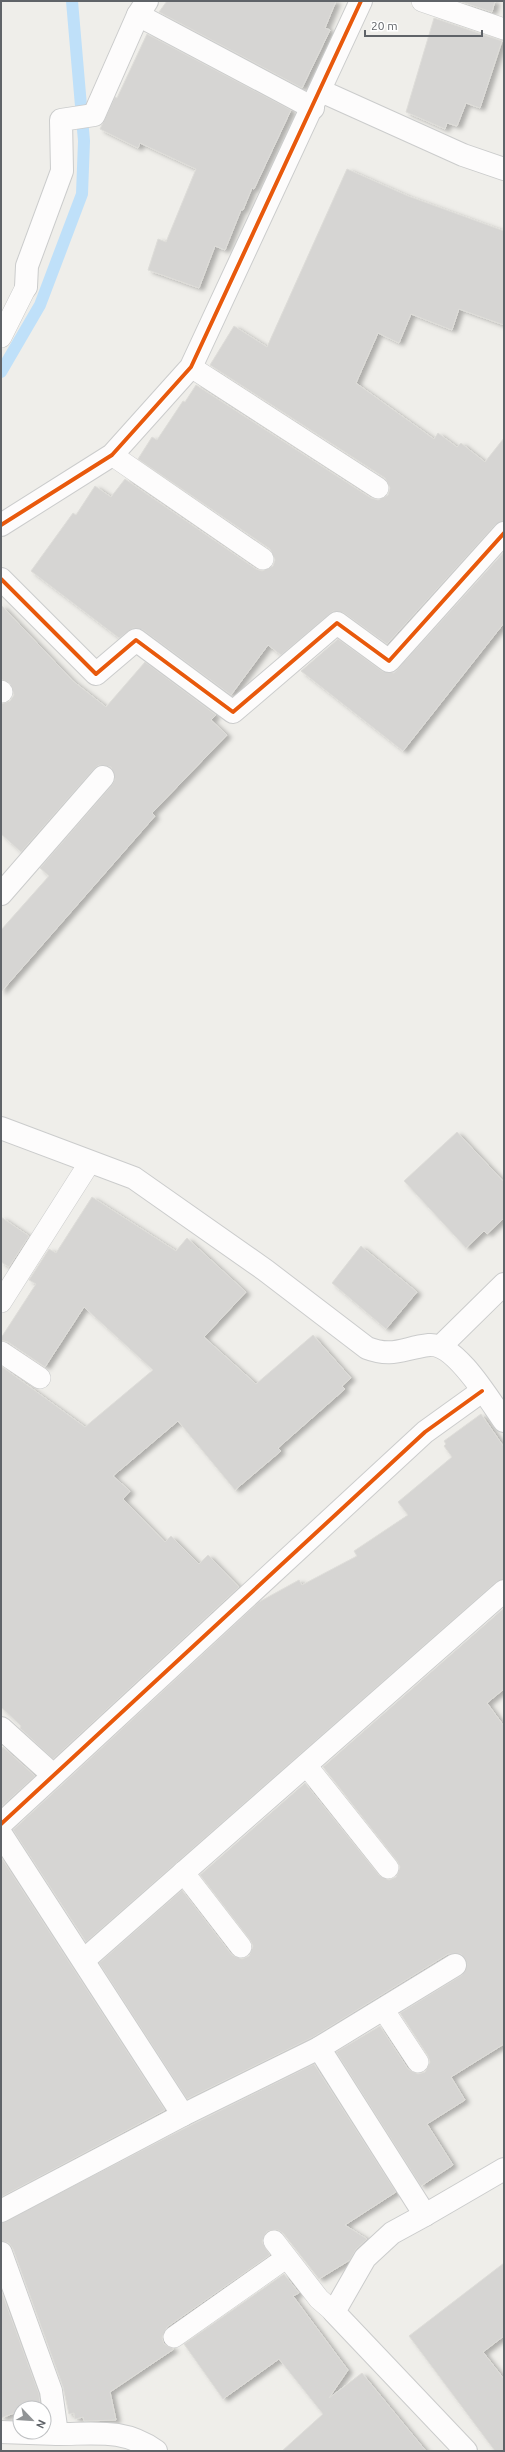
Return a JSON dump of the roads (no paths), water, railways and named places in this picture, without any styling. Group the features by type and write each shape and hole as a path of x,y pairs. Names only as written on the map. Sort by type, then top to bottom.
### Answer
{"street":[{"path":"1,525 112,455 191,367 317,99 361,1"},
{"path":"26,287 27,266 62,170 60,120 94,115 142,8 317,99 463,155 504,169"},
{"path":"1,580 96,674 136,640 233,712 337,623 389,661 504,533"},
{"path":"1,894 8,871 103,777"},
{"path":"1,1128 134,1178 265,1270 367,1348 380,1353 394,1354 430,1345 441,1346 464,1366 504,1420"},
{"path":"441,1346 504,1284"},
{"path":"1,1824 53,1774 425,1432 482,1391"},
{"path":"84,1960 504,1592"},
{"path":"1,1728 53,1774"},
{"path":"1,1834 183,2115"},
{"path":"1,2211 183,2115 319,2048 455,1965"},
{"path":"319,2048 425,2215"},
{"path":"466,2451 334,2312 365,2258 392,2233 504,2169"},
{"path":"1,2253 51,2391 57,2434"},
{"path":"1,2432 119,2434 143,2442 156,2451"}],"lane":[{"path":"422,1 504,29"},
{"path":"1,337 26,287"},
{"path":"191,367 378,488"},
{"path":"112,455 263,560"},
{"path":"4,1293 90,1162"},
{"path":"1,1352 40,1378"},
{"path":"306,1765 388,1868"},
{"path":"183,1872 241,1947"},
{"path":"383,2009 418,2062"},
{"path":"274,2241 319,2299 334,2312"},
{"path":"174,2337 286,2258"}],"waterway":[{"path":"1,372 40,305 82,194 84,141 72,1"}]}
